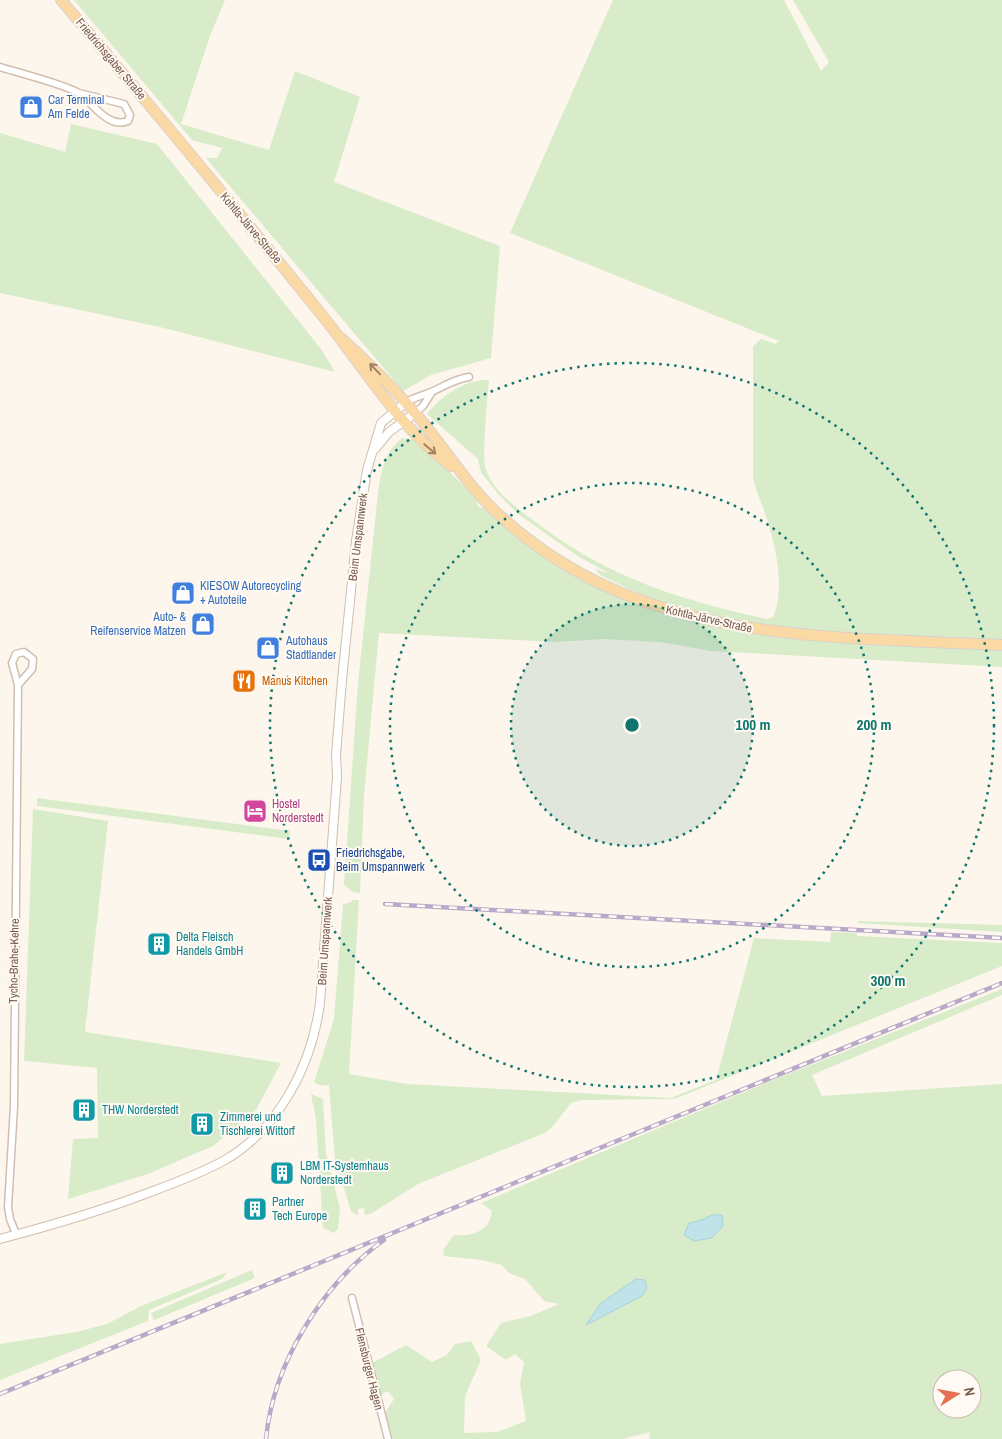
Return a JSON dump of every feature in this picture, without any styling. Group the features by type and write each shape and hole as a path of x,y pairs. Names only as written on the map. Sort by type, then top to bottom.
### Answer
{"main road":[{"name":"Friedrichsgaber Straße","path":"61,0 161,118"},
{"name":"Kohtla-Järve-Straße","path":"161,118 341,338 365,374 404,422 427,448 459,472"},
{"name":"Kohtla-Järve-Straße","path":"341,338 374,368 414,414 459,472 495,510 547,552 615,590 676,612 764,631 1002,646"}],"street":[{"path":"0,67 79,93 124,104 130,115 128,121 119,122 108,118 79,93"},
{"name":"Beim Umspannwerk","path":"0,1238 118,1204 168,1185 226,1159 267,1124 282,1105 307,1060 318,1022 320,1003 342,680 356,541 365,478 381,423 416,396 432,392 450,381 469,377"},
{"name":"Beim Umspannwerk","path":"372,453 389,432 423,406 432,392"},
{"name":"Tycho-Brahe-Kehre","path":"16,1234 8,1207 14,1106 18,685 12,658 16,654 24,652 33,659 33,665 18,685"},
{"name":"Flensburger Hagen","path":"352,1298 388,1439"}],"green space":[{"path":"74,0 225,0 210,36 181,124 269,150 295,71 360,97 334,182 500,246 491,358 431,375 403,391 206,158 217,158 222,148 192,140"},
{"path":"613,0 784,0 821,71 829,62 793,0 1002,0 1002,641 804,631 725,620 688,611 654,599 600,575 595,569 609,573 579,557 518,514 498,494 481,472 478,459 427,414 439,401 454,390 471,382 489,380 484,441 486,470 498,490 517,507 557,538 613,570 642,583 702,603 767,619 773,617 779,592 778,565 769,525 753,476 753,346 761,339 775,344 779,341 510,233"},
{"path":"71,124 157,144 321,349 335,372 164,328 0,293 0,133 65,152"},
{"path":"413,436 477,499 478,507 486,508 605,589 651,609 700,623 749,633 799,640 1002,650 1002,667 711,651 660,642 604,639 555,642 379,633 364,796 360,893 353,892 344,885 358,683 378,493 382,470 387,456 402,438 410,439"},
{"path":"37,798 290,831 289,839 37,806"},
{"path":"33,809 108,821 85,1032 281,1063 256,1110 213,1146 148,1174 68,1199 73,1139 98,1138 97,1068 24,1061"},
{"path":"352,900 359,900 349,1074 407,1084 671,1098 716,1080 754,938 830,942 831,932 857,933 857,936 1002,943 1002,966 677,1098 581,1100 571,1103 554,1125 545,1133 418,1184 372,1213 365,1215 364,1208 358,1209 358,1216 351,1211 335,1160 329,1085 322,1086 314,1082 334,1019 343,904"},
{"path":"858,921 1002,925 1002,932 858,923"},
{"path":"1002,989 1002,995 812,1075 822,1096 1002,1084 1002,1439 649,1439 650,1432 623,1439 393,1439 385,1413 394,1399 388,1391 379,1396 372,1363 406,1345 432,1362 447,1355 455,1344 471,1341 481,1360 465,1396 464,1433 497,1432 526,1421 520,1384 524,1362 515,1354 506,1360 486,1346 501,1323 531,1316 559,1304 544,1301 525,1279 509,1273 502,1265 482,1260 444,1256 443,1250 454,1235 467,1235 479,1231 488,1224 492,1211 481,1203 768,1082","holes":["636,1279 629,1303 587,1324 601,1303"]},
{"path":"311,1094 323,1099 326,1154 340,1208 338,1229 334,1233 323,1228 316,1120"},
{"path":"252,1270 255,1278 154,1320 151,1313"},
{"path":"227,1272 222,1279 149,1310 148,1321 0,1380 0,1344 76,1332 107,1324 141,1306"}],"water":[{"path":"712,1215 722,1215 723,1226 712,1238 694,1241 684,1235 689,1223"},
{"path":"636,1279 645,1280 647,1288 642,1296 586,1325 601,1303"}],"railway":[{"path":"385,904 1002,938"},
{"path":"0,1394 1002,983"},
{"path":"266,1439 279,1382 304,1328 340,1279 361,1258 384,1240"}],"place":[{"name":"Car Terminal Am Felde","path":"31,107"},
{"name":"KIESOW Autorecycling + Autoteile","path":"183,593"},
{"name":"Auto- & Reifenservice Matzen","path":"203,624"},
{"name":"Autohaus Stadtlander","path":"268,648"},
{"name":"Manu´s Kitchen","path":"244,681"},
{"name":"Hostel Norderstedt","path":"255,811"},
{"name":"Friedrichsgabe, Beim Umspannwerk","path":"319,860"},
{"name":"Delta Fleisch Handels GmbH","path":"159,944"},
{"name":"THW Norderstedt","path":"84,1110"},
{"name":"Zimmerei und Tischlerei Wittorf","path":"202,1124"},
{"name":"LBM IT-Systemhaus Norderstedt","path":"282,1173"},
{"name":"Partner Tech Europe","path":"255,1209"}]}
